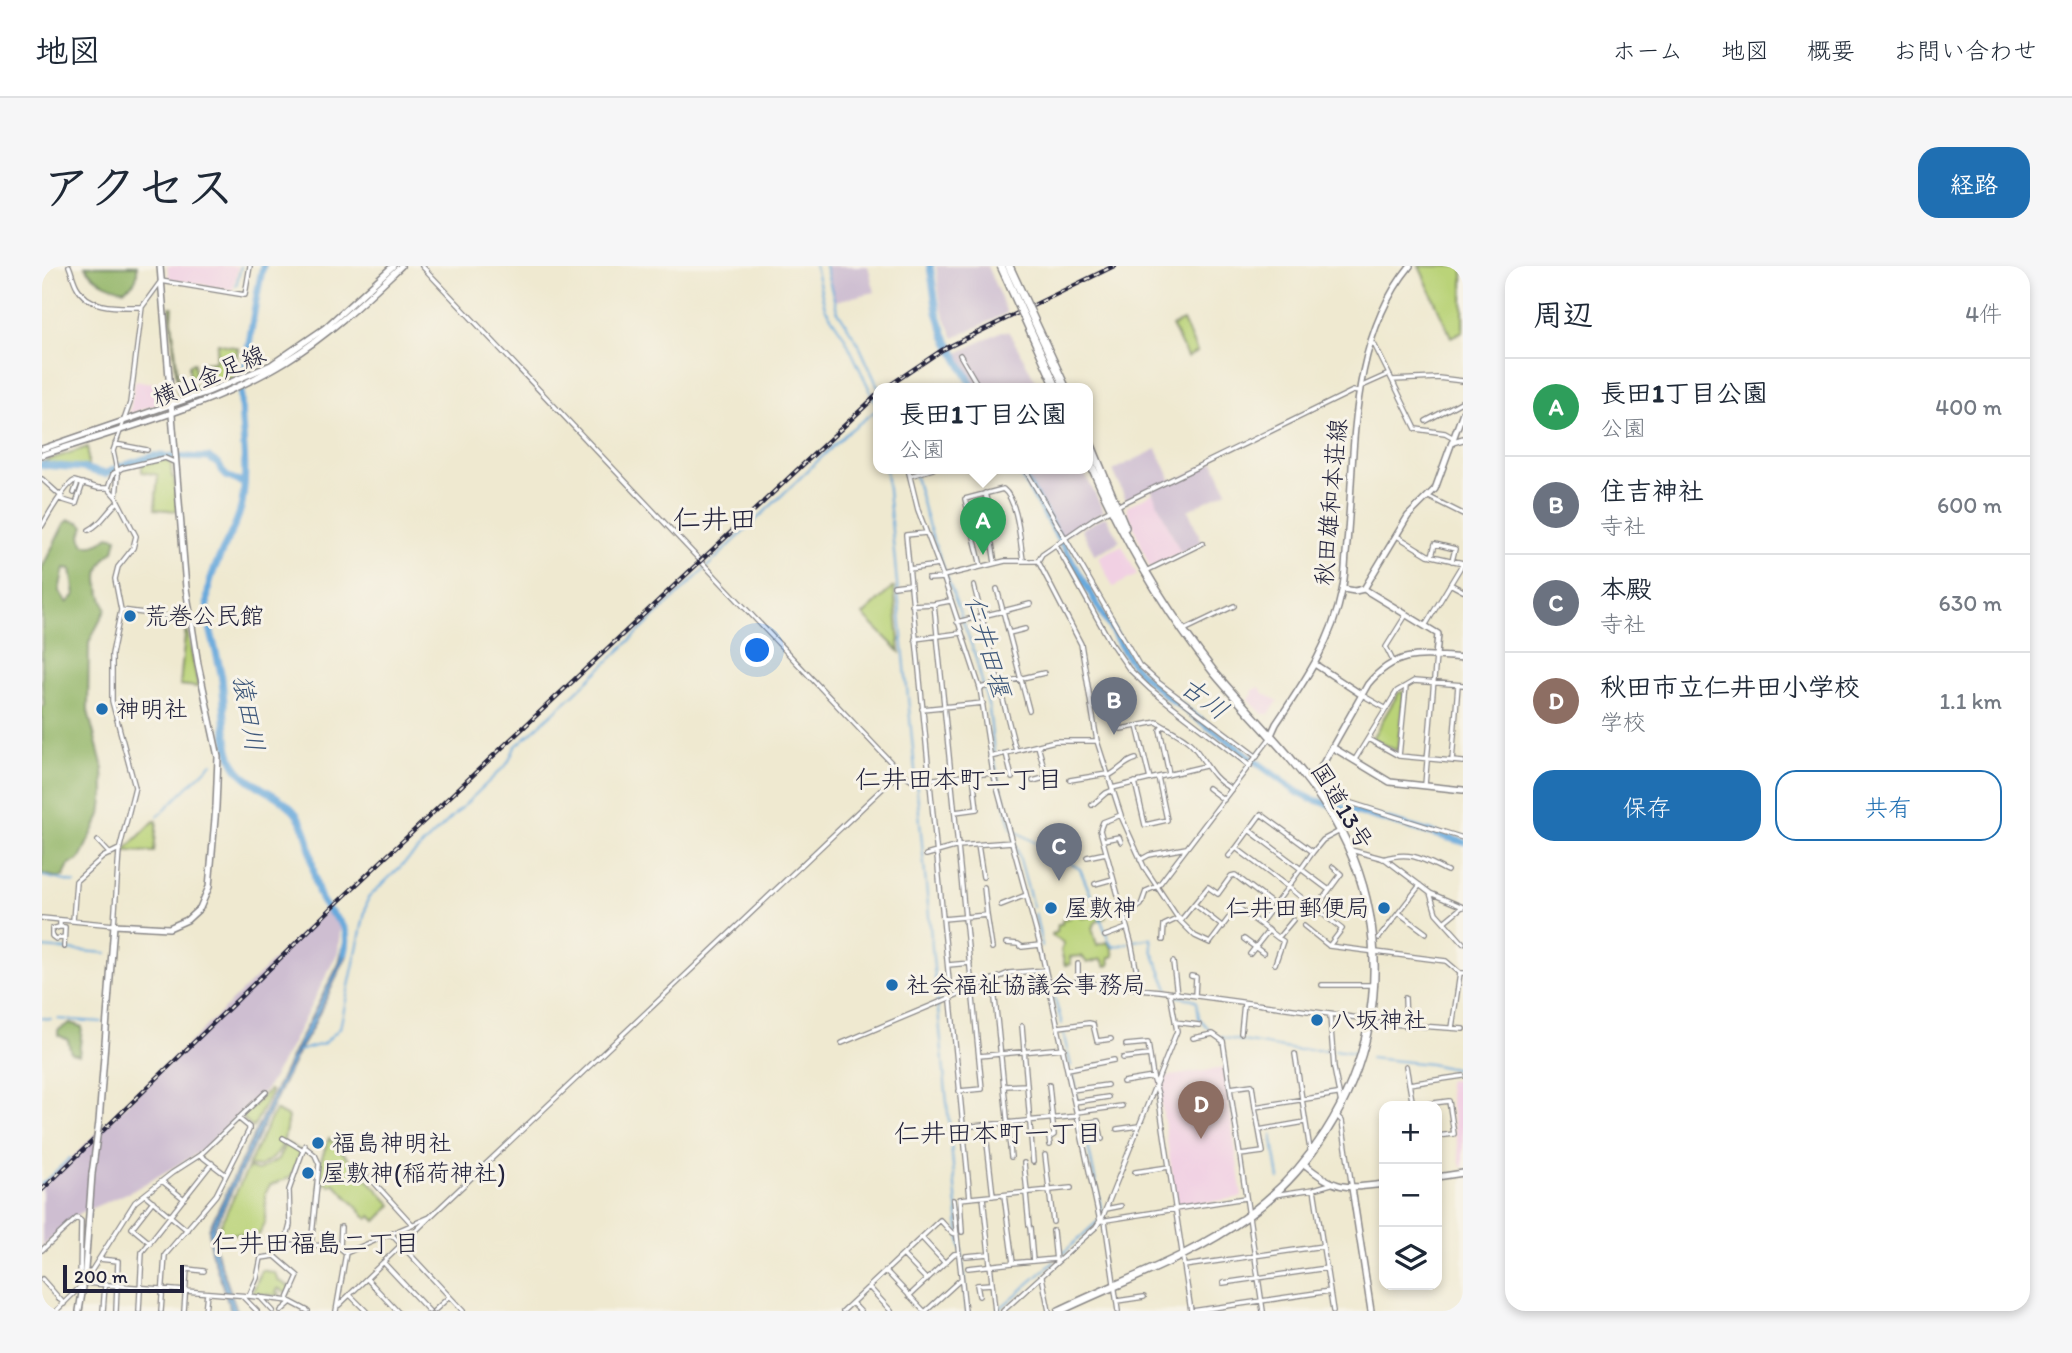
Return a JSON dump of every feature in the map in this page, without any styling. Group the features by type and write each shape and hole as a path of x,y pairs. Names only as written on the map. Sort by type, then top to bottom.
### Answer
{"highway":[{"path":"1001,266 1054,383"},
{"path":"1009,266 1063,383"},
{"name":"国道13号","path":"1093,452 1114,508"},
{"name":"国道13号","path":"1059,1311 1077,1307 1115,1284 1223,1233 1274,1195 1304,1164 1337,1116 1356,1072 1370,1022 1374,985 1374,952 1366,902 1349,850 1327,807 1271,735 1215,673 1183,631 1144,572 1093,468"}],"street":[{"path":"69,266 76,285 89,300 102,305 142,307"},
{"path":"42,918 169,928 180,925 201,908 208,893 218,757 190,619 160,266"},
{"path":"161,281 245,295 250,266"},
{"name":"横山金足線","path":"248,379 325,328 393,266"},
{"name":"横山金足線","path":"42,455 120,429 235,385 287,360 333,328 401,266"},
{"path":"422,266 900,772 916,781 993,773"},
{"name":"秋田雄和本荘線","path":"1271,735 1315,665 1335,621 1343,589 1360,390 1369,343 1387,301 1410,266"},
{"path":"89,530 105,519 107,511 117,500 115,444 130,403 142,307 161,281"},
{"path":"1369,343 1374,344 1416,429 1445,433 1453,440 1463,439"},
{"path":"960,355 976,383"},
{"path":"1038,561 1042,554 1056,544 1114,508 1389,374"},
{"path":"1392,380 1438,377 1463,381"},
{"path":"1426,421 1463,401"},
{"name":"横山金足線","path":"42,449 172,408"},
{"path":"1364,589 1408,516 1429,497 1442,474 1463,412"},
{"path":"115,444 146,450"},
{"path":"108,488 116,471 157,459 175,459"},
{"path":"917,474 910,476 926,533 950,601 961,621 961,633 980,688 993,773 1040,945 1064,1048 1103,1221 1118,1311"},
{"path":"1028,474 1139,665 1256,758"},
{"path":"42,479 61,498 76,505 80,483"},
{"path":"42,526 67,485 74,481 108,488"},
{"path":"74,493 80,483"},
{"path":"79,1311 85,1276 99,1122 119,849 135,787 112,701 112,654 121,610 116,572 133,548 136,536 108,488"},
{"path":"981,566 964,499 1006,490 1015,512 1023,560"},
{"path":"985,493 990,513"},
{"path":"1429,497 1463,514"},
{"path":"926,533 906,536 970,1198"},
{"path":"1397,536 1432,556 1463,563 1425,626"},
{"path":"1144,572 1203,543"},
{"path":"992,544 995,563"},
{"path":"1056,544 1111,643 1129,669 1250,765"},
{"path":"1432,556 1435,544 1455,549 1452,561"},
{"path":"929,579 995,563 1038,561"},
{"path":"1038,561 1081,645 1097,741 1121,815 1140,860 1179,920 1195,936 1210,943 1237,907 1283,941 1275,964"},
{"path":"909,569 939,565"},
{"path":"896,585 911,584"},
{"path":"1450,584 1463,591"},
{"path":"974,586 1016,751"},
{"path":"997,589 1029,710"},
{"path":"1343,589 1364,589 1437,634 1424,787"},
{"path":"912,605 950,601"},
{"path":"934,604 982,1090 959,1091"},
{"path":"961,621 1030,604"},
{"path":"1183,631 1234,606"},
{"path":"121,610 190,619"},
{"path":"1393,662 1386,647 1406,615"},
{"path":"1009,633 1025,629"},
{"path":"915,639 961,633"},
{"path":"1311,785 1378,671 1415,654 1463,658"},
{"path":"1315,665 1385,709"},
{"path":"980,688 1044,673"},
{"path":"1354,761 1397,691 1414,681 1461,685 1452,761"},
{"path":"1399,756 1406,686"},
{"path":"922,709 983,703"},
{"path":"1121,729 1157,722 1192,745 1205,766 1222,784 1232,789"},
{"path":"1137,726 1150,779"},
{"path":"1163,726 1160,730 1169,774"},
{"path":"1124,916 1141,905 1146,891 1158,886 1271,735"},
{"path":"1368,739 1399,756 1463,762"},
{"path":"990,757 1068,740 1097,741"},
{"path":"1033,781 1046,775 1038,746"},
{"path":"1332,747 1390,782 1463,790"},
{"path":"1006,754 1012,778"},
{"path":"1070,780 1107,775 1136,759"},
{"path":"1092,805 1113,789 1205,766"},
{"path":"337,1309 430,1217 900,772"},
{"path":"955,812 976,809 973,775"},
{"path":"1135,782 1145,825 1167,820 1158,777"},
{"path":"1208,788 1224,800"},
{"path":"1320,797 1326,795 1463,838"},
{"path":"1229,856 1261,814 1313,852"},
{"path":"1121,815 1100,825 1140,989"},
{"path":"1249,830 1329,890"},
{"path":"1260,923 1323,840 1340,831"},
{"path":"1103,840 1119,837 1121,842"},
{"path":"98,841 110,853"},
{"path":"926,855 958,846 1012,842"},
{"path":"978,845 983,877"},
{"path":"1140,860 1149,855 1188,848"},
{"path":"1236,848 1342,929 1329,946"},
{"path":"73,921 76,881 92,865 119,849"},
{"path":"1349,850 1383,859 1430,893 1462,907 1444,922"},
{"path":"1087,857 1106,853"},
{"path":"1383,859 1401,854 1420,858 1447,871"},
{"path":"1316,908 1341,874 1333,867"},
{"path":"1163,940 1164,925 1179,920 1208,887 1218,894 1231,876 1235,875 1274,905"},
{"path":"1095,884 1113,879"},
{"path":"1379,938 1420,885"},
{"path":"984,887 992,948"},
{"path":"1430,893 1436,913 1463,943"},
{"path":"1000,905 1026,895"},
{"path":"1194,904 1223,927"},
{"path":"1399,914 1426,933"},
{"path":"943,919 987,915"},
{"path":"60,920 60,927"},
{"path":"1278,938 1293,920"},
{"path":"1304,926 1329,946 1446,961 1462,973 1452,1028"},
{"path":"64,937 56,939 51,936 52,929 65,928 64,947"},
{"path":"1106,936 1127,928"},
{"path":"1250,954 1269,930"},
{"path":"1244,939 1263,953"},
{"path":"1006,943 1022,947 1040,945"},
{"path":"1173,962 1177,993"},
{"path":"947,965 970,963"},
{"path":"1078,964 1078,983"},
{"path":"842,1043 993,979 1018,971 1045,970"},
{"path":"1191,976 1196,977 1195,996"},
{"path":"993,979 1012,1157"},
{"path":"1048,982 1170,992 1370,1022 1463,1029"},
{"path":"1322,985 1374,985"},
{"path":"1103,1221 1177,1031 1170,992"},
{"path":"1405,998 1406,1026"},
{"path":"1241,1033 1244,1003"},
{"path":"1330,1016 1337,1094 1342,1106"},
{"path":"1175,1022 1199,1025"},
{"path":"1059,1027 1089,1023 1093,1024 1097,1041 1111,1039"},
{"path":"1022,1026 1033,1162"},
{"path":"1193,1038 1213,1034 1223,1041 1263,1311"},
{"path":"1126,1045 1148,1043 1192,1311 1330,1291"},
{"path":"979,1056 1064,1048"},
{"path":"1295,1054 1311,1156"},
{"path":"1123,1058 1149,1055"},
{"path":"1068,1069 1114,1060"},
{"path":"1406,1066 1411,1101"},
{"path":"1409,1084 1463,1076"},
{"path":"1122,1082 1153,1077"},
{"path":"1005,1086 1027,1085"},
{"path":"1049,1085 1054,1135 1049,1138 1050,1145"},
{"path":"1072,1090 1107,1085"},
{"path":"1230,1088 1252,1085 1263,1152 1239,1155"},
{"path":"85,1276 90,1273 130,1208 162,1181 200,1155 266,1092"},
{"path":"1255,1107 1337,1094"},
{"path":"1075,1102 1108,1097"},
{"path":"1442,1102 1449,1101 1454,1134"},
{"path":"963,1127 1031,1121 1122,1106"},
{"path":"1337,1116 1342,1121 1370,1311"},
{"path":"161,1311 165,1255 216,1195 248,1130 249,1126 239,1118"},
{"path":"1080,1124 1098,1121 1102,1139"},
{"path":"1259,1130 1305,1122"},
{"path":"985,1125 993,1196"},
{"path":"1117,1129 1139,1126"},
{"path":"1442,1135 1463,1132"},
{"path":"284,1138 304,1147 315,1156 319,1164 310,1247"},
{"path":"285,1244 290,1225 289,1190 304,1147"},
{"path":"200,1155 226,1175"},
{"path":"1045,1155 1053,1222"},
{"path":"139,1311 142,1252 212,1163"},
{"path":"1024,1163 1033,1261"},
{"path":"1304,1164 1331,1184 1352,1188 1379,1185"},
{"path":"1135,1172 1169,1167"},
{"path":"1442,1176 1463,1173"},
{"path":"370,1178 412,1224"},
{"path":"162,1181 184,1199"},
{"path":"1274,1195 1331,1184"},
{"path":"962,1232 960,1199 1071,1188"},
{"path":"1314,1189 1333,1311"},
{"path":"145,1195 187,1230"},
{"path":"1004,1195 1013,1263"},
{"path":"984,1197 995,1311"},
{"path":"1003,1311 1103,1221 1245,1198"},
{"path":"953,1200 965,1311"},
{"path":"150,1243 132,1228 153,1201"},
{"path":"1106,1209 1121,1206"},
{"path":"346,1253 430,1217"},
{"path":"42,1250 77,1218 81,1221 80,1282 83,1285"},
{"path":"843,1311 940,1220 952,1233 957,1234"},
{"path":"340,1248 341,1227"},
{"path":"1053,1231 1057,1261"},
{"path":"391,1234 463,1311"},
{"path":"922,1238 945,1263"},
{"path":"275,1256 279,1245 285,1244 340,1248 346,1253"},
{"path":"1184,1266 1323,1246"},
{"path":"337,1309 346,1253"},
{"path":"909,1296 959,1253"},
{"path":"966,1256 989,1254"},
{"path":"903,1255 927,1280"},
{"path":"249,1296 257,1278 261,1258 275,1256 299,1276 289,1302 281,1311"},
{"path":"99,1259 118,1261 116,1311"},
{"path":"968,1268 1057,1261"},
{"path":"384,1263 431,1311 449,1297"},
{"path":"1223,1283 1327,1268"},
{"path":"184,1311 187,1269 204,1271"},
{"path":"886,1271 925,1311 961,1279"},
{"path":"1042,1277 1049,1311"},
{"path":"42,1279 64,1304"},
{"path":"367,1279 397,1311"},
{"path":"979,1296 977,1286 992,1284"},
{"path":"56,1311 83,1285 105,1285 260,1297 289,1302 308,1311"},
{"path":"103,1311 105,1285"},
{"path":"42,1292 48,1286"},
{"path":"869,1287 891,1311"},
{"path":"205,1311 207,1293"},
{"path":"350,1294 366,1311"},
{"path":"240,1296 257,1311"},
{"path":"260,1297 273,1311"},
{"path":"1117,1301 1144,1297"},
{"path":"852,1303 860,1311"}],"shaded area":[{"path":"167,266 238,266 233,290 169,279"},
{"path":"826,266 868,266 875,292 835,301"},
{"path":"936,266 987,266 1007,313 954,338 941,308"},
{"path":"1002,331 1009,332 1037,383 975,383 958,353"},
{"path":"135,381 165,384 167,397 164,402 129,414"},
{"path":"1157,449 1172,482 1214,462 1227,491 1188,510 1202,542 1181,553 1151,489 1126,500 1113,470"},
{"path":"1026,474 1085,474 1104,511 1062,538"},
{"path":"1153,493 1181,553 1150,568 1127,506"},
{"path":"1104,517 1120,541 1095,555 1081,529"},
{"path":"1122,545 1137,575 1113,587 1098,557"},
{"path":"1260,687 1263,693 1278,701 1269,714 1263,714 1248,699 1253,694 1252,691"},
{"path":"325,910 341,924 338,952 266,1089 198,1153 132,1191 78,1214 42,1247 42,1187"},
{"path":"1224,1068 1242,1197 1177,1207 1158,1081 1163,1077"},
{"path":"1463,1078 1463,1167 1461,1167 1447,1081"}],"green space":[{"path":"85,266 137,266 137,275 133,283 123,290 101,282"},
{"path":"1419,266 1463,266 1463,331 1451,337"},
{"path":"170,307 173,307 179,389 205,384 204,376 190,378 189,365 194,363 195,375 202,374 201,363 215,362 218,343 238,348 233,378 183,397 178,394"},
{"path":"1183,321 1197,352 1187,357 1172,326"},
{"path":"88,447 88,466 42,463 42,462"},
{"path":"165,460 171,464 177,511 155,509 158,475 142,472 142,464"},
{"path":"69,520 84,526 81,535 83,544 86,545 97,544 109,536 117,538 114,551 99,570 100,592 106,609 89,642 88,711 103,768 101,815 81,856 69,864 64,876 59,878 42,874 42,568 64,524","holes":["64,568 71,569 75,595 67,603 59,591"]},
{"path":"894,588 900,652 863,615"},
{"path":"186,625 198,687 180,685"},
{"path":"1399,692 1404,692 1397,751 1372,738"},
{"path":"157,821 154,852 124,851"},
{"path":"1102,907 1106,917 1097,921 1092,928 1097,945 1107,942 1112,948 1114,956 1109,958 1110,965 1105,966 1102,959 1087,963 1082,956 1070,957 1071,964 1065,965 1061,951 1064,943 1052,936 1057,932 1058,924 1071,917 1070,910 1080,909 1082,918 1093,916 1093,909"},
{"path":"70,1023 82,1027 79,1055 71,1053 68,1040 58,1035 58,1030"},
{"path":"269,1090 271,1092 253,1128 243,1116"},
{"path":"275,1110 288,1117 281,1147 274,1157 259,1167 248,1166"},
{"path":"329,1138 392,1205 376,1221 371,1216 368,1219 334,1183 330,1186 326,1182 319,1189 321,1160"},
{"path":"286,1143 301,1151 291,1177 270,1185 266,1192 265,1222 259,1235 219,1233 220,1225 248,1168 258,1171 278,1159"},
{"path":"262,1270 275,1273 278,1280 292,1288 289,1294 278,1288 276,1292 279,1296 252,1293"}],"water":[{"path":"345,939 347,955 214,1228 214,1245 237,1311 231,1311 211,1251 209,1229 339,964"}],"waterway":[{"path":"236,286 241,266"},
{"name":"猿田川","path":"263,266 241,389 245,472 243,497 237,520 212,575 207,598 208,610 222,680 226,731 232,759 243,775 285,802 300,819 308,841 321,899 344,927 347,942 345,953"},
{"path":"815,266 825,308 844,336 873,397"},
{"name":"仁井田堰","path":"825,266 837,310 858,343 876,383"},
{"name":"古川","path":"930,266 937,312 945,336 971,383"},
{"path":"298,1051 323,1044 340,1028 368,898 508,763 515,747 849,431 873,413"},
{"path":"42,465 82,468 105,474 154,456 209,458 218,464 226,476 243,483"},
{"path":"886,474 967,1311"},
{"name":"仁井田堰","path":"914,474 928,524 975,655 989,709 994,754"},
{"name":"古川","path":"1022,474 1128,658 1139,672 1167,696 1297,792 1311,799 1463,842"},
{"name":"仁井田堰","path":"994,760 1012,829 1080,869 1092,898"},
{"path":"158,816 212,763"},
{"path":"1014,838 1033,907"},
{"path":"42,876 75,883"},
{"name":"仁井田堰","path":"1094,903 1110,943 1114,947 1128,943"},
{"path":"1035,913 1042,946"},
{"name":"仁井田堰","path":"1134,941 1151,938 1152,950 1168,989"},
{"path":"42,948 107,953"},
{"path":"1051,986 1062,1024"},
{"name":"仁井田堰","path":"1175,996 1197,1002 1199,1018 1212,1032"},
{"path":"42,1018 51,1019"},
{"path":"57,1019 102,1022"},
{"path":"1063,1032 1071,1066"},
{"name":"仁井田堰","path":"1219,1037 1295,1050 1329,1050"},
{"path":"1334,1050 1356,1053"},
{"path":"1370,1058 1430,1064 1463,1071"},
{"path":"1073,1074 1076,1088"},
{"path":"1076,1092 1078,1100"},
{"path":"1084,1126 1102,1213"},
{"path":"1272,1134 1279,1179"},
{"path":"42,1184 70,1158"},
{"path":"1058,1258 1097,1222"},
{"path":"997,1311 1054,1262"}],"railway":[{"path":"893,383 942,350 1114,266"},
{"path":"42,1190 338,902 873,399"}],"place":[{"name":"長田1丁目公園","path":"983,555"},
{"name":"荒巻公民館","path":"130,616"},
{"name":"神明社","path":"102,709"},
{"name":"住吉神社","path":"1114,735"},
{"name":"本殿","path":"1059,881"},
{"name":"屋敷神","path":"1051,908"},
{"name":"仁井田郵便局","path":"1384,908"},
{"name":"社会福祉協議会事務局","path":"892,985"},
{"name":"八坂神社","path":"1317,1020"},
{"name":"秋田市立仁井田小学校","path":"1201,1139"},
{"name":"福島神明社","path":"318,1143"},
{"name":"屋敷神(稲荷神社)","path":"308,1173"}],"district":[{"name":"仁井田","path":"715,519"},
{"name":"仁井田本町二丁目","path":"959,779"},
{"name":"仁井田本町一丁目","path":"998,1133"},
{"name":"仁井田福島二丁目","path":"316,1243"}]}
